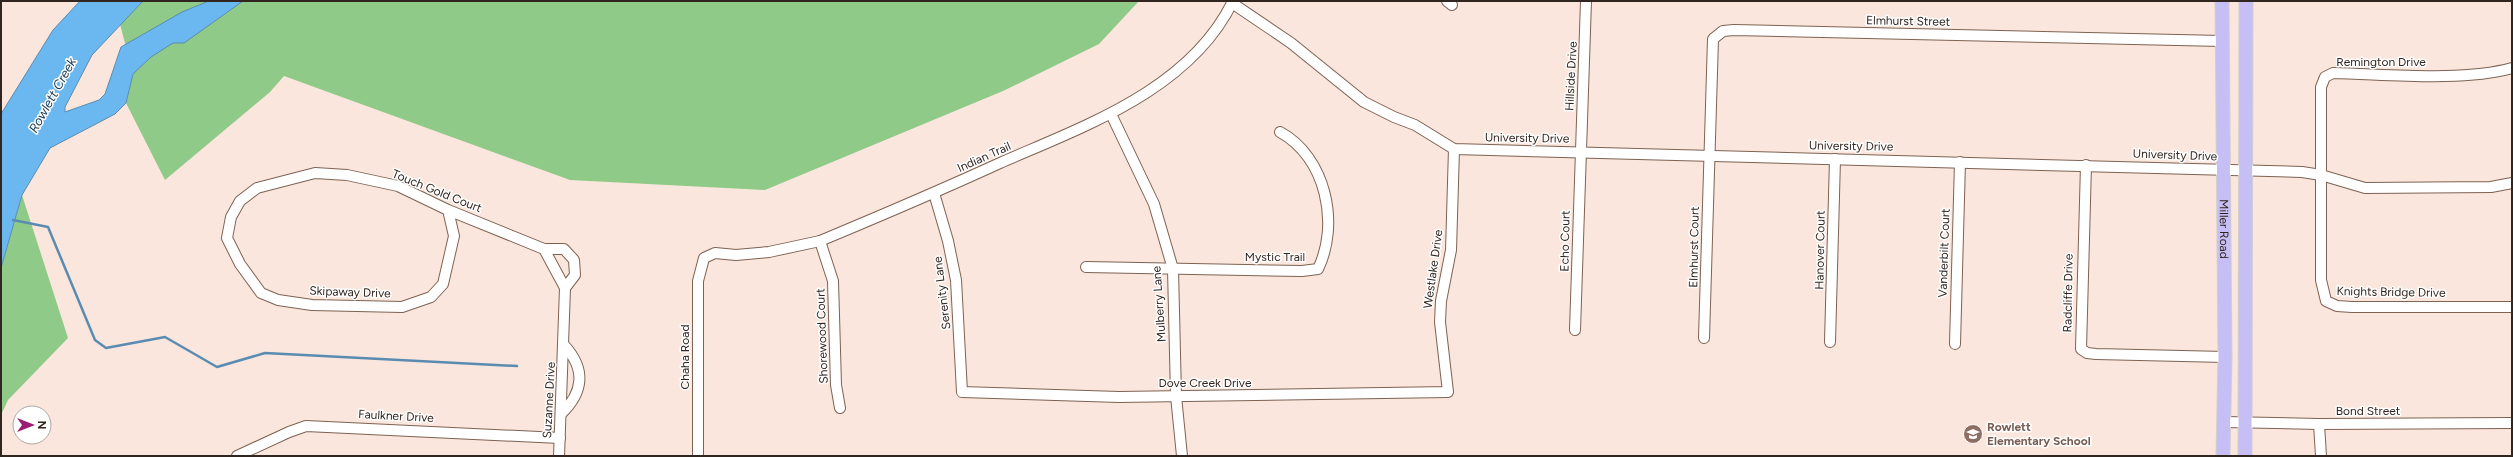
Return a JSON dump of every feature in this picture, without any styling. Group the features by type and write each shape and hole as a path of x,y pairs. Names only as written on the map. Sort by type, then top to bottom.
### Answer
{"main road":[{"name":"Miller Road","path":"2222,1 2224,357 2223,456"},
{"name":"Miller Road","path":"2245,456 2247,171 2246,1"}],"street":[{"name":"Hillside Drive","path":"1580,152 1586,53 1586,1"},
{"name":"Indian Trail","path":"704,258 715,253 736,255 769,252 820,241 934,193 1110,114 1172,74 1206,42 1232,2"},
{"path":"1232,2 1291,43 1364,102 1416,125 1454,149"},
{"name":"Elmhurst Street","path":"1709,156 1713,39 1723,31 2222,41"},
{"name":"Remington Drive","path":"2321,175 2321,87 2325,77 2333,73 2472,74 2496,72 2512,68"},
{"name":"Mulberry Lane","path":"1110,114 1154,204 1172,269 1176,396 1182,456"},
{"name":"Mystic Trail","path":"1172,269 1302,271 1318,269 1324,258 1326,234 1324,187 1320,173 1310,158 1292,138 1280,132"},
{"name":"University Drive","path":"1454,149 2302,172 2321,175 2365,188 2391,189 2491,187 2512,183"},
{"name":"Westlake Drive","path":"1448,392 1440,322 1441,302 1451,250 1454,149"},
{"name":"Echo Court","path":"1575,330 1580,152"},
{"name":"Elmhurst Court","path":"1704,338 1709,156"},
{"name":"Hanover Court","path":"1830,342 1835,159"},
{"name":"Vanderbilt Court","path":"1955,344 1960,162"},
{"name":"Radcliffe Drive","path":"2086,165 2081,348 2087,353 2096,354 2224,357"},
{"name":"Touch Gold Court","path":"231,217 240,201 257,188 315,173 347,175 398,186 448,210 544,249"},
{"name":"Knights Bridge Drive","path":"2321,175 2321,280 2326,301 2331,304 2352,307 2512,307"},
{"name":"Serenity Lane","path":"934,193 948,241 956,280 962,392"},
{"name":"Skipaway Drive","path":"231,217 228,238 240,264 261,293 278,300 312,304 402,307 431,297 443,284 454,236 448,210"},
{"name":"Shorewood Court","path":"820,241 833,282 836,385 840,408"},
{"path":"561,414 574,400 580,377 578,362 564,345 565,288 544,249 564,249 574,260 575,275 565,288"},
{"name":"Chaha Road","path":"698,456 698,281 704,258"},
{"path":"1086,267 1172,269"},
{"name":"Suzanne Drive","path":"560,456 564,345"},
{"name":"Dove Creek Drive","path":"962,392 1119,397 1448,392"},
{"name":"Bond Street","path":"2224,422 2319,424 2512,423"},
{"path":"2319,424 2321,456"},
{"name":"Faulkner Drive","path":"237,456 289,432 306,426 560,438"}],"green space":[{"path":"114,1 1139,1 1099,44 1003,91 765,190 570,180 284,76 270,92 165,180 126,103 133,74"},
{"path":"22,195 68,338 8,400 1,415 1,268"}],"water":[{"name":"Rowlett Creek","path":"80,1 143,1 92,55 65,107 65,112 99,100 105,94 121,47 182,12 209,1 243,1 184,43 173,43 151,57 133,74 126,103 115,114 50,148 22,195 1,268 1,114 53,30"}],"waterway":[{"path":"13,220 48,227 95,340 106,348 165,337 217,367 265,353 517,366"}],"place":[{"name":"Rowlett Elementary School","path":"1973,434"}]}
